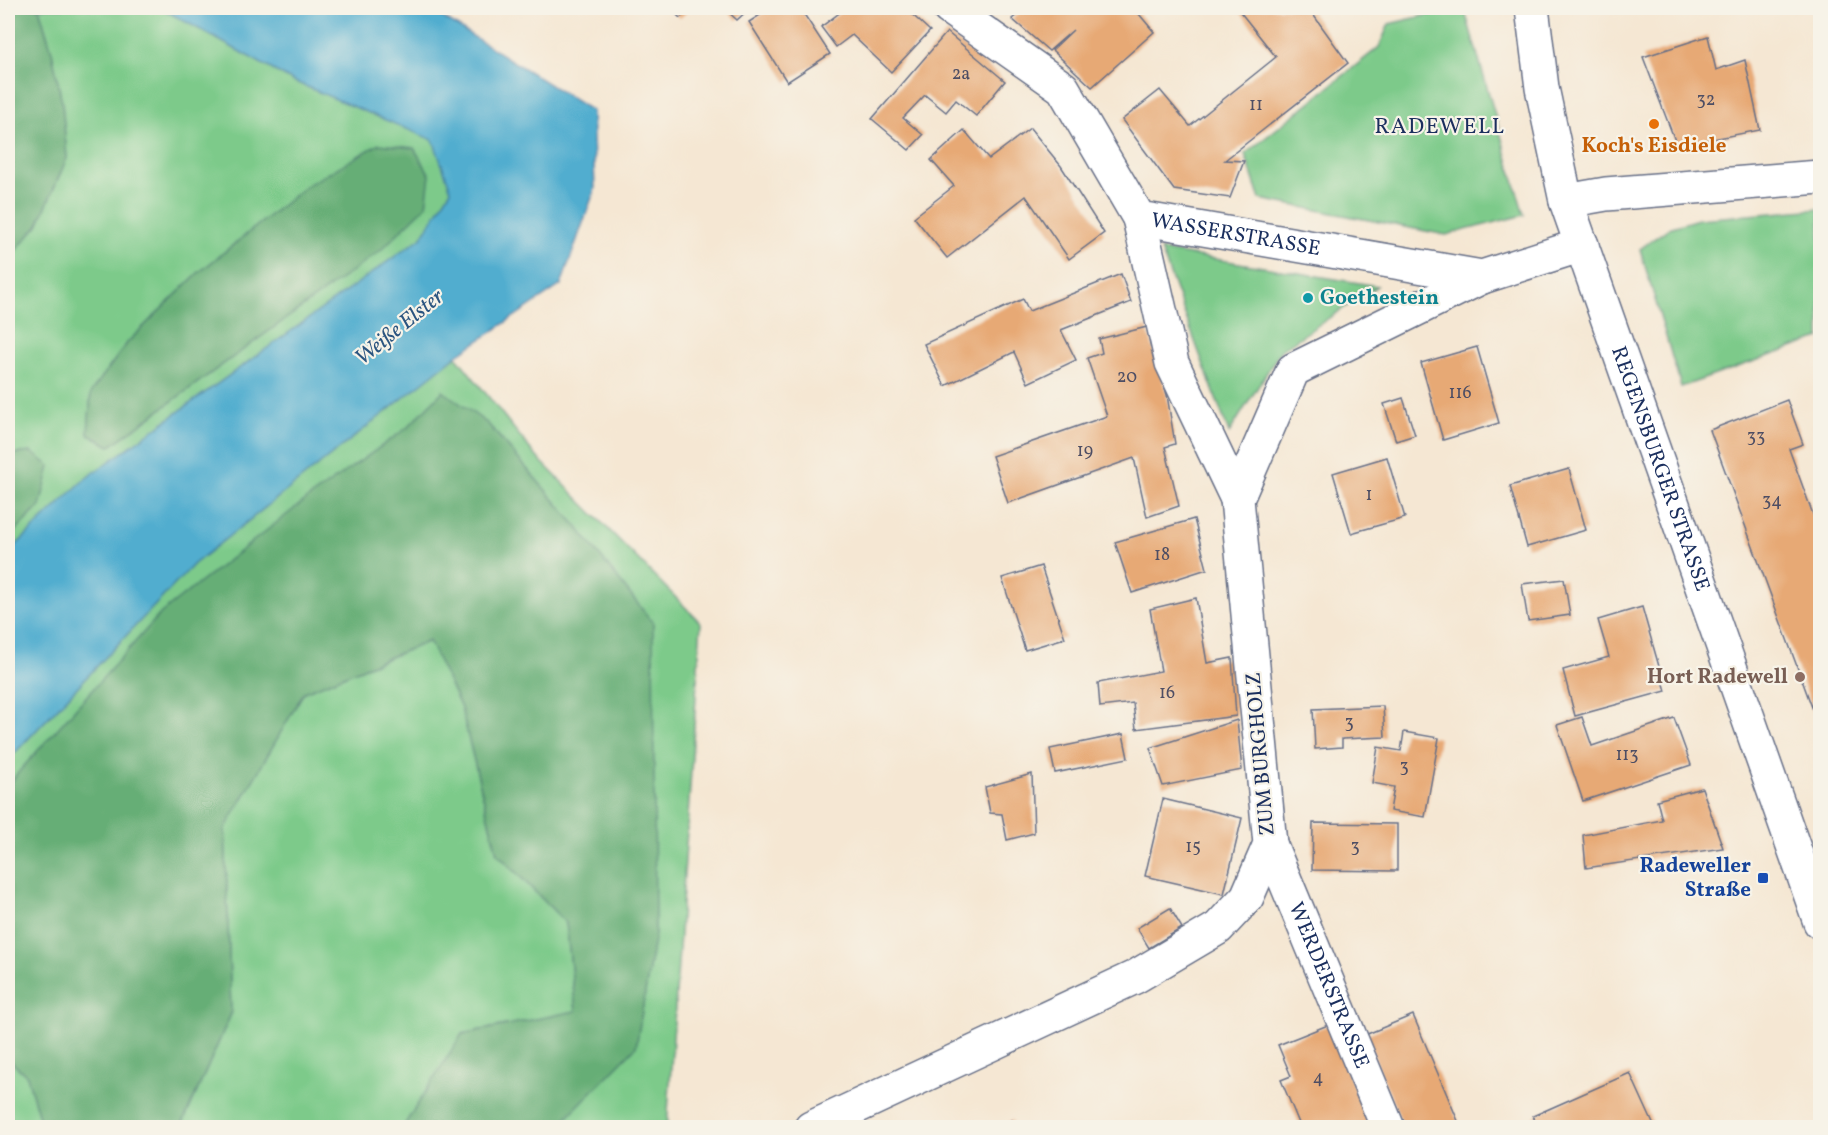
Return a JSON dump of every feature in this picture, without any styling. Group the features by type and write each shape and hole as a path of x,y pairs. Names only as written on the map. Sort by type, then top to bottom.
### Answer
{"street":[{"name":"WASSERSTRASSE","path":"949,8 1063,88 1139,218 1482,277 1582,245"},
{"name":"REGENSBURGER STRASSE","path":"1533,8 1542,88 1566,201 1821,922"},
{"path":"1566,201 1606,194 1821,177"},
{"path":"1139,218 1172,363 1237,500"},
{"name":"ZUM BURGHOLZ","path":"811,1128 1125,982 1218,928 1247,897 1270,844 1237,500 1293,370 1482,277"},
{"name":"WERDERSTRASSE","path":"1270,844 1388,1128"}],"green space":[{"path":"8,8 39,8 52,52 62,103 67,158 38,225 8,259"},
{"path":"39,8 161,8 293,81 434,140 451,190 422,237 85,479 8,553 8,538 40,506 31,452 8,455 8,259 38,225 67,158 62,103 52,52","holes":["309,184 381,250 110,446 88,434 91,392 128,342 197,274"]},
{"path":"1464,8 1524,215 1446,235 1260,199 1245,154 1379,47 1389,24"},
{"path":"379,144 414,148 430,175 426,206 381,250 110,446 88,434 91,392 128,342 197,274 309,184"},
{"path":"1820,209 1820,338 1681,387 1640,249 1669,228 1698,219"},
{"path":"1161,250 1377,286 1281,350 1229,433"},
{"path":"456,356 535,455 701,623 667,1127 557,1127 636,1046 655,933 652,780 574,523 488,424 443,392 407,428 303,502 16,775 8,789 8,760 194,564"},
{"path":"443,391 488,424 574,523 653,623 655,933 636,1047 557,1127 403,1127 462,1034 576,1011 566,923 497,853 461,708 429,641 304,692 225,829 231,1014 181,1127 42,1127 27,1076 8,1059 8,789 16,775 161,613 303,502 407,428"},
{"path":"31,452 50,466 40,506 8,538 8,455"},
{"path":"430,641 461,708 497,853 566,923 576,1011 462,1034 450,1127 181,1128 231,1014 225,829 304,692"},
{"path":"8,1059 27,1076 42,1127 8,1127"}],"water":[{"name":"Weiße Elster","path":"161,8 428,8 592,111 595,189 561,285 456,356 194,564 8,760 8,553 85,479 422,237 451,190 433,140 293,81"}],"building":[{"path":"670,8 691,8 680,18"},
{"path":"724,8 750,8 737,20"},
{"path":"771,8 800,8 830,54 787,82 749,22"},
{"path":"846,8 905,8 930,31 891,72 852,35 836,47 821,27"},
{"path":"1025,8 1134,8 1154,32 1092,87 1052,50 1073,30 1049,51 1012,19"},
{"path":"1237,8 1317,8 1312,13 1348,63 1225,160 1244,161 1230,198 1174,190 1122,120 1160,90 1190,126 1276,57"},
{"path":"947,32 1005,81 976,116 956,100 946,112 925,95 903,118 923,135 909,150 872,119"},
{"path":"1708,36 1716,70 1745,60 1760,130 1677,146 1643,57"},
{"path":"1030,128 1061,166 1104,233 1069,259 1026,196 947,258 914,217 954,186 931,160 964,130 989,159"},
{"path":"1121,274 1131,302 1061,330 1076,360 1028,383 1014,352 945,386 924,344 1023,299 1029,311"},
{"path":"1147,327 1167,395 1175,444 1165,447 1179,506 1147,517 1134,458 1008,503 992,456 1107,416 1087,358 1102,353 1099,339"},
{"path":"1477,347 1499,423 1443,440 1421,363"},
{"path":"1403,398 1415,435 1396,441 1384,404"},
{"path":"1787,400 1803,444 1789,449 1818,528 1815,529 1820,544 1820,729 1710,430"},
{"path":"1387,457 1405,518 1351,533 1333,473"},
{"path":"1569,469 1586,530 1527,547 1510,486"},
{"path":"1194,519 1207,569 1132,593 1115,542"},
{"path":"1041,566 1065,638 1025,650 1002,578"},
{"path":"1564,579 1570,615 1528,621 1522,584"},
{"path":"1196,598 1207,663 1232,658 1236,716 1136,729 1133,703 1100,707 1098,683 1161,671 1150,609"},
{"path":"1642,607 1666,691 1575,716 1563,670 1609,657 1598,620"},
{"path":"1383,706 1385,737 1342,739 1342,747 1315,749 1313,709"},
{"path":"1582,717 1592,746 1674,718 1691,765 1583,801 1557,725"},
{"path":"1237,720 1242,770 1163,786 1150,748"},
{"path":"1404,732 1439,738 1425,817 1390,811 1394,787 1372,783 1378,747 1401,751"},
{"path":"1123,734 1128,758 1055,773 1050,749"},
{"path":"1032,774 1034,833 1007,840 1002,814 990,813 985,787"},
{"path":"1702,788 1723,848 1586,868 1583,835 1662,820 1657,800"},
{"path":"1163,799 1242,818 1224,894 1145,876"},
{"path":"1313,823 1397,824 1397,871 1312,870"},
{"path":"1170,908 1182,928 1149,948 1137,928"},
{"path":"1413,1015 1461,1128 1404,1128 1365,1035"},
{"path":"1328,1025 1371,1128 1301,1128 1281,1080 1291,1076 1278,1045"},
{"path":"1630,1073 1655,1128 1538,1128 1533,1116"},
{"path":"1012,1120 1015,1128 997,1128"}],"place":[{"name":"Koch's Eisdiele","path":"1654,124"},
{"name":"Goethestein","path":"1308,298"},
{"name":"Hort Radewell","path":"1800,677"},
{"name":"Radeweller Straße","path":"1763,878"}],"district":[{"name":"RADEWELL","path":"1440,127"}]}
